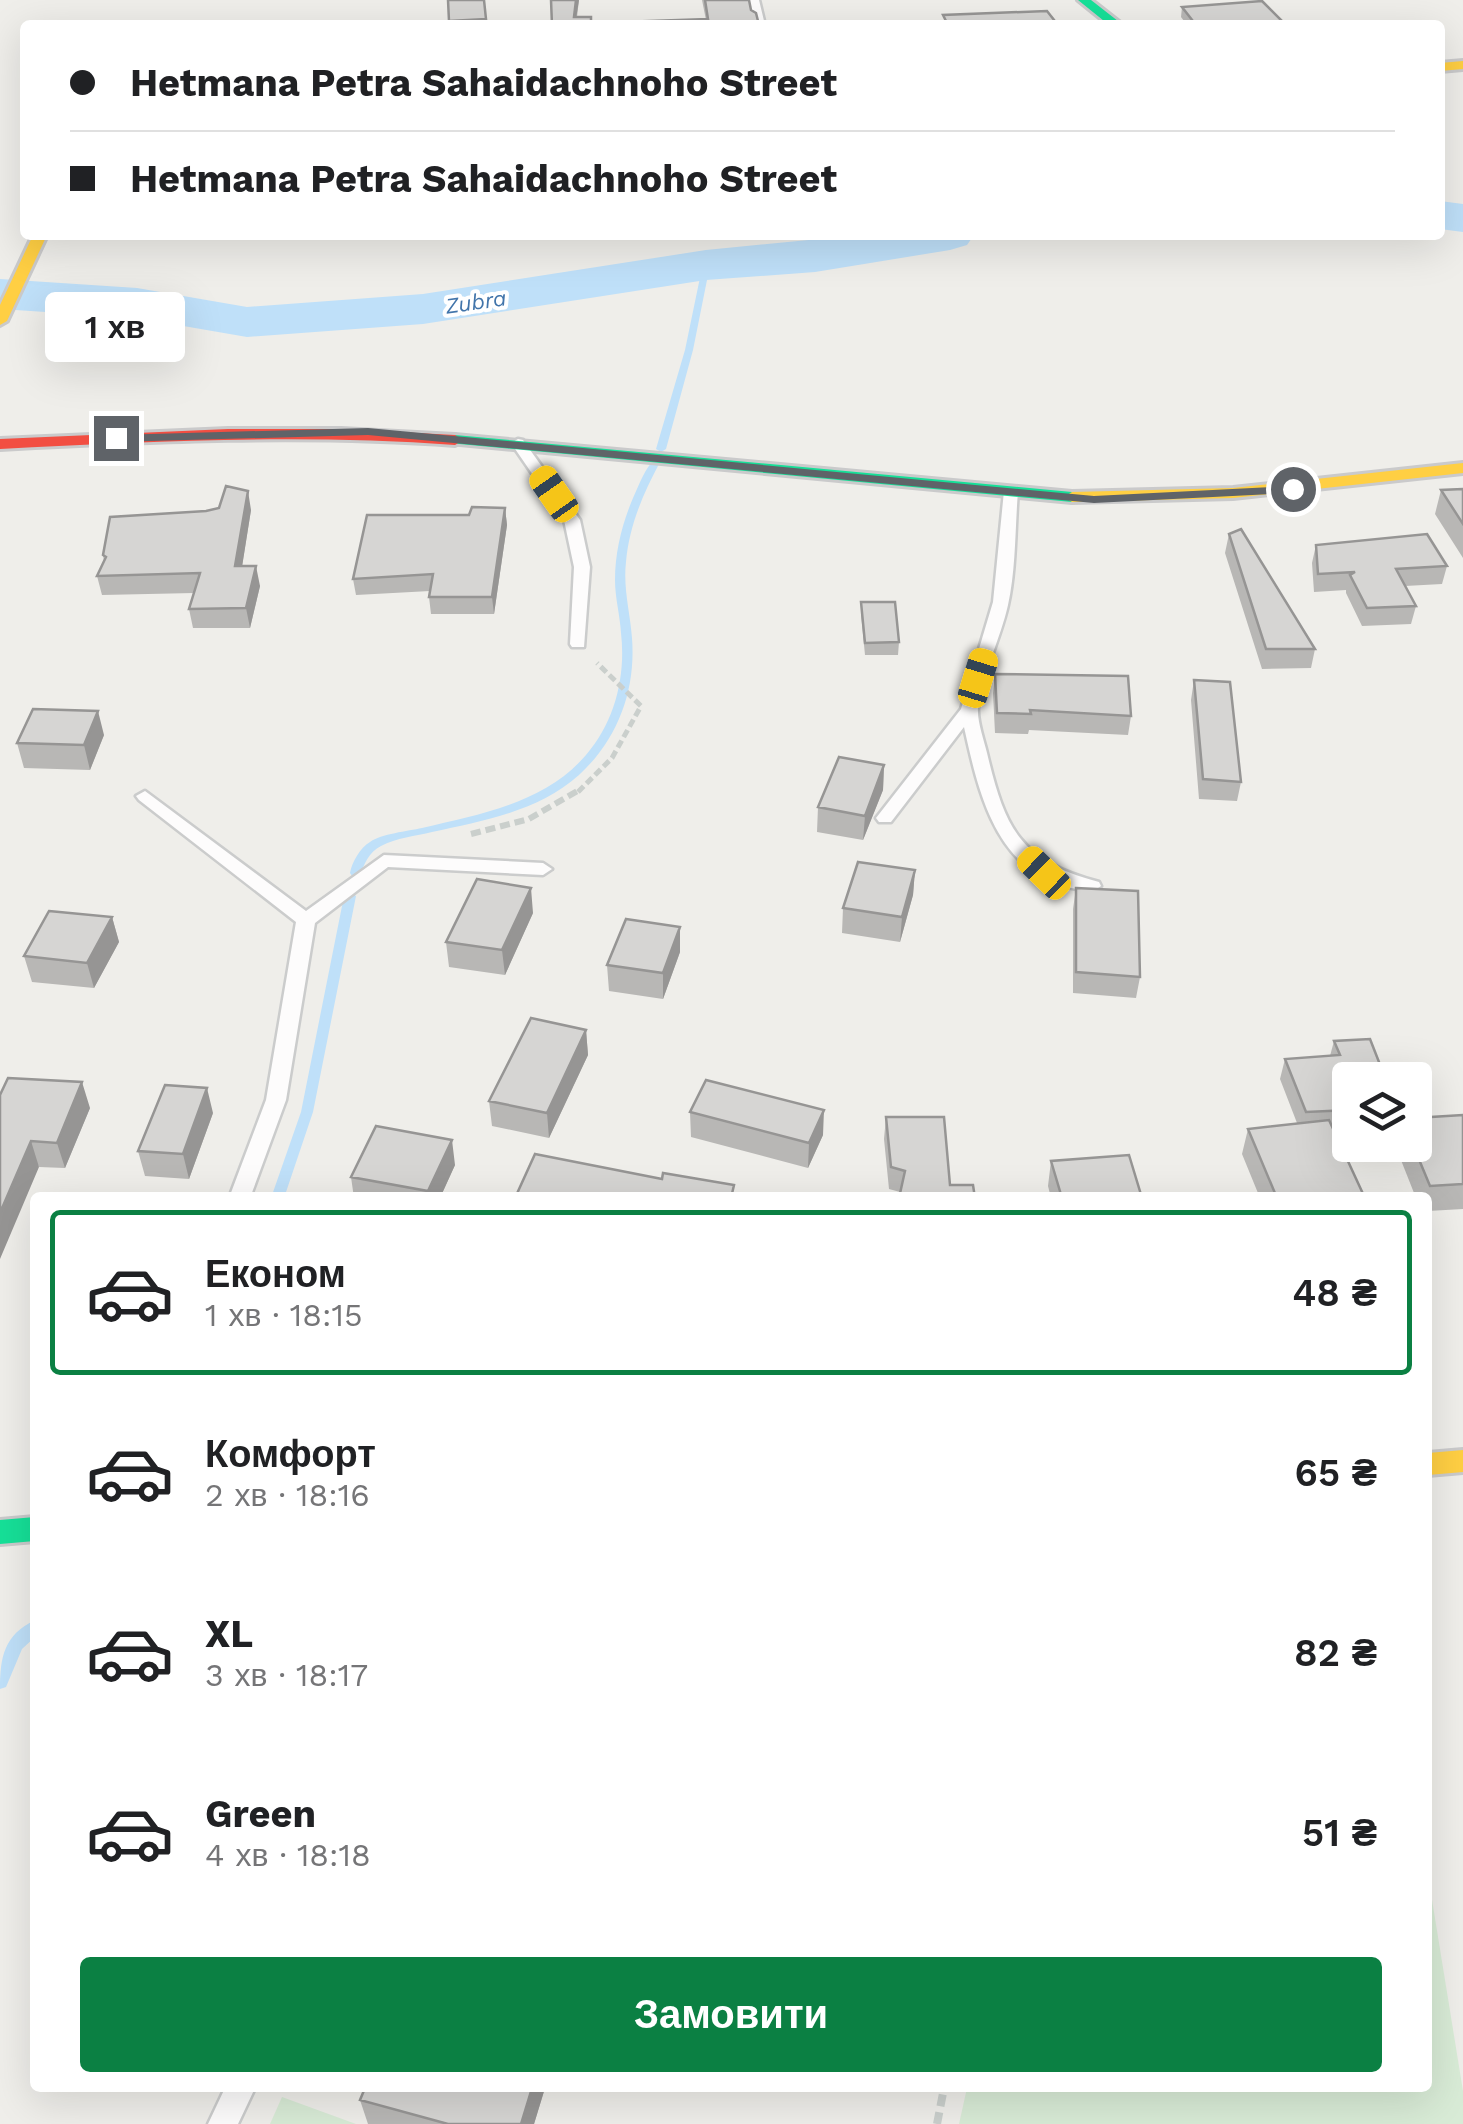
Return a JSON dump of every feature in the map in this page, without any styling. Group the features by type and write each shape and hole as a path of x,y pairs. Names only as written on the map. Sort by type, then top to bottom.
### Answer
{"street":[{"path":"1084,0 1110,20"},
{"path":"3,315 38,240"},
{"path":"0,444 348,432 518,443 1094,499 1193,497 1360,484 1463,468"},
{"path":"1432,1464 1463,1462"},
{"path":"0,1532 30,1529"}],"lane":[{"path":"518,443 572,520 582,567 578,644"},
{"path":"885,818 968,710 1000,602 1011,491"},
{"path":"968,710 990,800 1013,844 1044,873 1070,884 1092,886"},
{"path":"145,796 306,920"},
{"path":"242,1192 276,1100 306,920 384,861 543,869"},
{"path":"224,2124 238,2092"}],"path":[{"path":"460,836 496,829 546,810 593,784 624,746 641,706 619,687"},
{"path":"936,2124 943,2092"}],"green space":[{"path":"1432,1900 1463,2091 1463,2124 959,2124 966,2092 1432,2092"},
{"path":"282,2097 356,2124 270,2124"}],"building":[{"path":"448,0 484,0 486,19 449,20"},
{"path":"551,0 576,0 574,17 591,17 591,20 552,20"},
{"path":"705,0 749,0 758,20 679,20 708,19"},
{"path":"1262,1 1281,20 1192,20 1182,7"},
{"path":"1047,11 1054,20 946,20 943,15"},
{"path":"226,486 248,491 235,566 256,566 246,608 189,609 200,573 97,576 106,557 103,555 110,517 219,508"},
{"path":"1463,489 1463,524 1441,490"},
{"path":"472,507 505,508 492,597 429,597 433,574 353,579 367,515 469,515"},
{"path":"1241,529 1315,649 1266,649 1229,534"},
{"path":"1427,534 1447,566 1396,569 1416,606 1367,608 1350,575 1355,572 1318,574 1316,545"},
{"path":"861,602 895,602 899,642 865,643"},
{"path":"995,674 1128,676 1131,716 1030,710 1031,714 997,713"},
{"path":"1194,680 1230,682 1241,782 1203,779"},
{"path":"33,709 98,711 84,745 17,743"},
{"path":"839,757 884,765 865,816 818,807"},
{"path":"858,862 915,870 902,917 843,908"},
{"path":"477,879 531,888 502,950 446,942"},
{"path":"1076,888 1138,891 1140,977 1076,972"},
{"path":"49,911 112,917 87,963 24,956"},
{"path":"626,919 680,927 663,973 607,965"},
{"path":"531,1018 586,1030 547,1113 489,1101"},
{"path":"1370,1039 1379,1062 1332,1062 1332,1111 1306,1112 1285,1059 1340,1055 1334,1041"},
{"path":"8,1078 82,1082 57,1143 31,1141 0,1213 0,1095"},
{"path":"706,1080 824,1110 809,1143 690,1112"},
{"path":"165,1085 207,1088 183,1154 138,1151"},
{"path":"1463,1115 1463,1184 1430,1186 1420,1162 1432,1162 1432,1117"},
{"path":"886,1117 944,1117 950,1185 973,1185 974,1192 900,1192 905,1171 891,1167"},
{"path":"1329,1120 1332,1162 1348,1162 1362,1192 1274,1192 1248,1129"},
{"path":"376,1126 452,1140 428,1191 351,1177"},
{"path":"535,1154 662,1179 663,1173 734,1185 732,1192 518,1192"},
{"path":"1129,1155 1140,1192 1060,1192 1051,1161"},
{"path":"363,2092 531,2092 521,2124 448,2124 360,2100"}],"waterway":[{"name":"Zubra","path":"1445,216 1463,218"},
{"name":"Zubra","path":"0,294 137,303 247,322 423,309 706,265 815,257 919,240"},
{"path":"661,449 689,350 706,265"},
{"path":"356,873 358,862 374,844 528,802 552,790 591,757 616,714 624,690 627,638 620,577 623,547 630,518 655,462"},
{"path":"279,1192 307,1112 350,896"},
{"path":"0,1682 16,1644 30,1631"}],"traffic: fast":[{"path":"1084,0 1110,20"},
{"path":"455,440 1072,497"},
{"path":"0,1532 30,1529"}],"traffic: slow":[{"path":"1445,67 1463,65"},
{"path":"0,321 38,240"},
{"path":"1072,497 1233,493 1463,468"},
{"path":"1432,1464 1463,1461"}],"traffic: jam":[{"path":"0,444 284,433 455,440"}],"route":[{"path":"116,438 368,432 1094,499 1293,489"}]}
